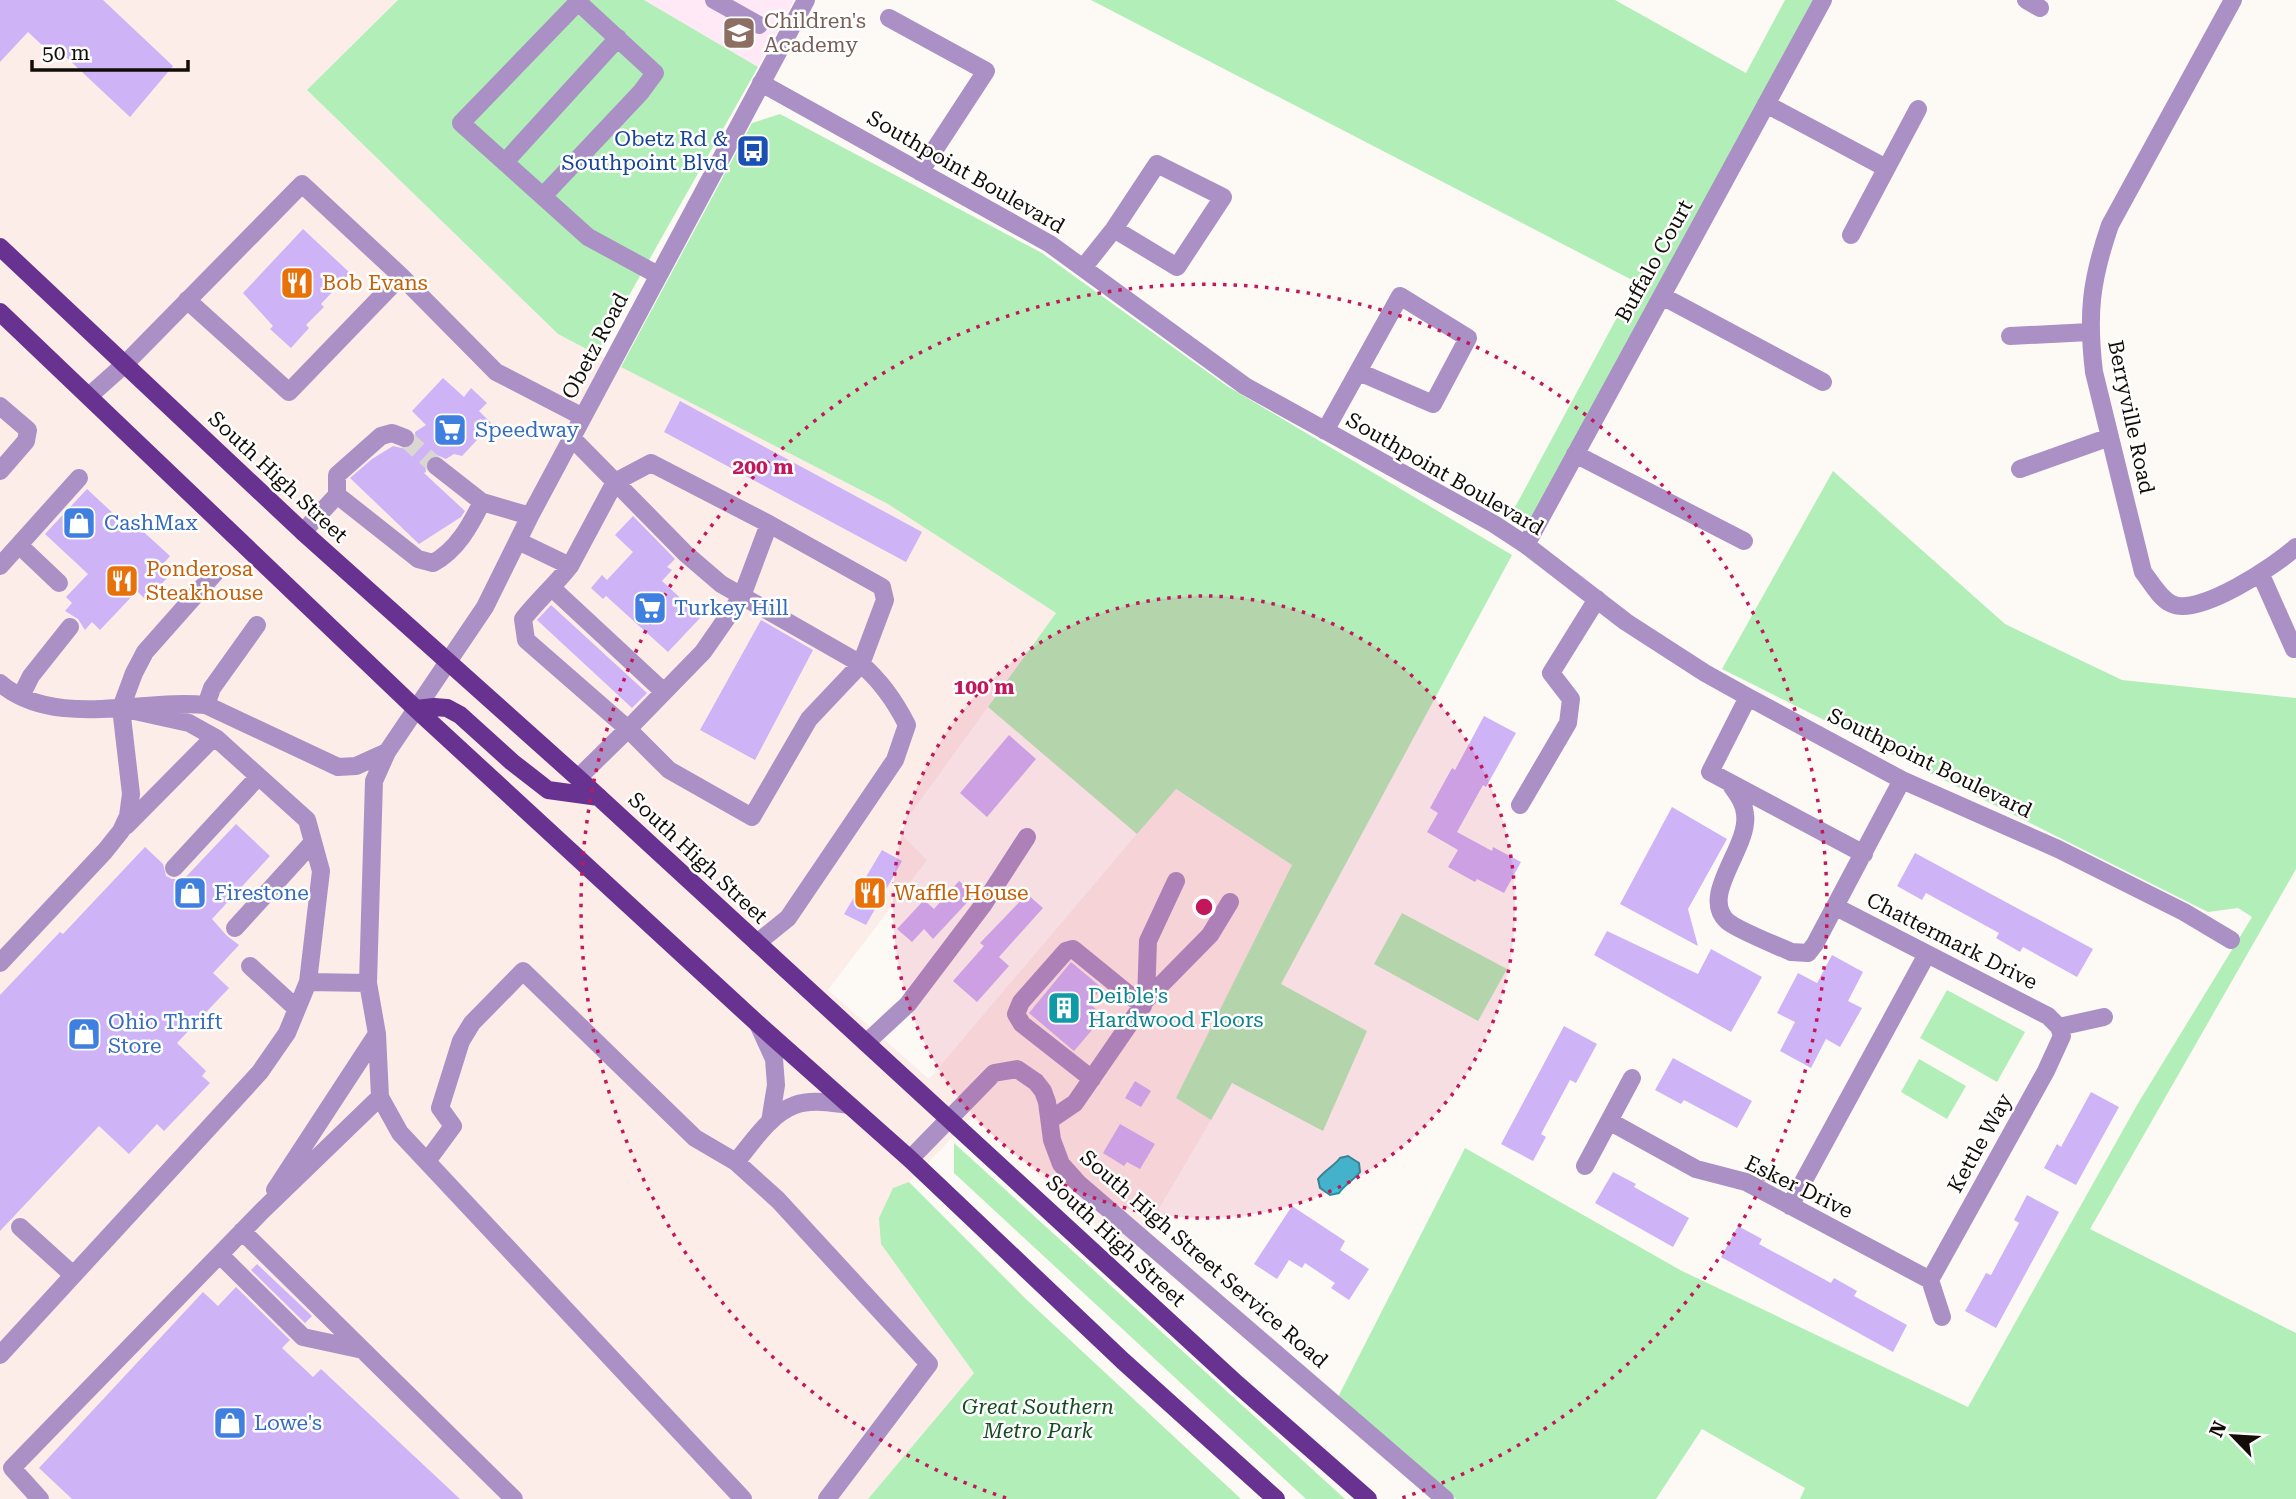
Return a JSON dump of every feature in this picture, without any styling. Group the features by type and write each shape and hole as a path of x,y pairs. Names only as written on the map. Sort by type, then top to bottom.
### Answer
{"main road":[{"name":"South High Street","path":"0,247 303,532 599,797 1237,1384 1368,1499"},
{"path":"0,312 416,709 757,1023 910,1159 1124,1361 1276,1499"},
{"path":"416,709 447,708 460,715 548,790 599,797"}],"street":[{"path":"714,0 759,25"},
{"name":"Obetz Road","path":"380,1097 377,1034 368,983 373,781 387,752 485,607 530,516 806,0"},
{"name":"Buffalo Court","path":"1526,545 1823,0"},
{"name":"Berryville Road","path":"2233,0 2110,225 2096,263 2090,332 2094,372 2143,572 2163,597 2180,606 2209,600 2260,575"},
{"path":"543,196 642,92 655,73 578,2 461,123 589,237 658,275"},
{"path":"889,18 986,71 920,172"},
{"path":"505,162 618,38"},
{"name":"Southpoint Boulevard","path":"761,83 1050,244 1245,386 1494,524 1526,545 1626,622 1748,698 1902,780 2058,849 2184,912 2231,940"},
{"path":"1766,104 1886,168"},
{"path":"1851,235 1918,109"},
{"path":"1083,268 1114,229 1157,164 1223,197 1177,267 1114,229"},
{"path":"89,396 302,184 401,276 496,372 583,417"},
{"path":"187,300 289,391 401,276"},
{"path":"1325,431 1400,296 1468,338 1433,404 1359,372"},
{"path":"1662,296 1824,382"},
{"path":"2010,336 2090,332"},
{"path":"0,406 27,430 26,441 0,471"},
{"path":"303,532 337,495 337,475 381,436 392,433 404,438"},
{"path":"2020,469 2110,437"},
{"path":"572,438 686,554 721,584 861,664 880,681 907,725 895,760 788,918 757,943"},
{"path":"1575,454 1744,541"},
{"path":"651,463 882,587 885,600 861,664 809,719 752,817 669,770 628,729 526,640 523,620 540,597 552,588 570,566 615,482 651,463"},
{"path":"436,466 482,502 530,516"},
{"path":"0,566 79,478"},
{"path":"337,495 418,559 433,563 446,556 470,527 482,502"},
{"path":"578,778 703,652 742,596 769,524"},
{"path":"518,541 570,566"},
{"path":"19,545 59,583"},
{"path":"2294,649 2260,575 2296,547"},
{"path":"121,831 128,816 131,794 121,708 145,652 215,573"},
{"path":"552,588 664,692"},
{"path":"1520,805 1568,723 1571,699 1551,673 1597,599"},
{"path":"206,705 212,688 257,625"},
{"path":"21,696 31,676 70,628"},
{"path":"0,683 41,704 65,708 121,708 190,703 206,705 338,768 356,766 387,752"},
{"path":"1748,698 1710,772 1864,854"},
{"path":"0,1355 260,1072 287,1033 307,982 321,872 307,820 214,737 189,723 121,708"},
{"path":"0,963 121,831 214,737"},
{"path":"174,868 258,777"},
{"name":"Chattermark Drive","path":"1902,780 1836,907 2048,1016 2059,1027"},
{"path":"1731,785 1740,798 1746,816 1742,839 1719,892 1718,908 1728,921 1791,952 1808,953 1836,907"},
{"path":"866,1043 908,1004 983,905 1027,837"},
{"path":"234,928 313,842"},
{"path":"1145,1003 1148,941 1176,881"},
{"path":"1050,1120 1075,1103 1145,1003 1210,935 1230,902"},
{"path":"1092,1079 1022,1024 1016,1014 1021,1002 1066,951 1073,949 1145,1003"},
{"path":"1790,1206 1927,954"},
{"path":"250,967 297,1009"},
{"path":"428,1160 453,1126 440,1108 461,1041 472,1023 523,971 695,1138 736,1162 778,1200 929,1364 827,1499"},
{"path":"307,982 368,983"},
{"path":"2059,1027 2104,1017"},
{"path":"757,1023 774,1059 776,1085 770,1122"},
{"name":"Kettle Way","path":"1930,1280 2046,1070 2062,1037 2059,1027"},
{"path":"262,1211 300,1147 377,1034"},
{"name":"South High Street Service Road","path":"910,1159 994,1073 1017,1069 1036,1082 1047,1102 1052,1140 1061,1164 1078,1183 1445,1499"},
{"path":"1585,1166 1632,1078"},
{"path":"40,1499 12,1468 242,1231 380,1097 400,1132 743,1499"},
{"path":"736,1162 770,1122 794,1105 818,1101 849,1105"},
{"name":"Esker Drive","path":"1609,1121 1696,1169 1746,1182 1930,1280"},
{"path":"20,1227 74,1275"},
{"path":"242,1231 514,1499"},
{"path":"220,1255 303,1337 363,1350"},
{"path":"1930,1280 1942,1317"}],"shaded area":[{"path":"0,0 398,0 308,91 558,334 888,504 1056,613 898,831 927,860 828,990 929,1079 1175,789 1292,865 1176,1098 1211,1120 1131,1256 972,1117 909,1182 893,1188 881,1244 974,1373 868,1499 0,1499"},
{"name":"Children's Academy","path":"644,0 794,0 758,67"}],"green space":[{"path":"398,0 644,0 758,67 596,354 558,334 307,90"},
{"path":"1091,0 1615,0 1746,73 1785,0 1813,0 1532,519 1514,509 1636,282"},
{"path":"780,114 1042,253 1227,386 1512,555 1281,984 1367,1031 1323,1131 1232,1083 1211,1120 1176,1098 1292,865 1176,789 1137,834 988,707 1056,613 888,504 621,367 752,123"},
{"path":"1833,471 2005,624 2122,680 2296,698 2296,869 2090,1229 2296,1333 2296,1499 1800,1499 1805,1488 1702,1429 1656,1499 1456,1499 1338,1397 1465,1148 1682,1271 1968,1407 2137,1105 2252,917 2238,908 2208,912 1722,669"},
{"path":"1402,913 1507,969 1478,1021 1374,964"},
{"path":"1947,990 2025,1032 1997,1082 1920,1038"},
{"path":"1919,1059 1966,1086 1947,1119 1901,1092"},
{"path":"954,1143 1345,1499 1306,1499 954,1173"},
{"name":"Great Southern Metro Park","path":"909,1182 1027,1300 1241,1499 868,1499 974,1373 881,1244 879,1218 893,1188"}],"water":[{"path":"1348,1156 1359,1163 1360,1172 1339,1193 1330,1195 1320,1188 1318,1179 1340,1158"}],"building":[{"path":"0,0 103,0 173,66 130,117 66,57 61,63 28,32 0,62"},
{"name":"Bob Evans","path":"303,229 350,273 321,304 324,307 306,325 309,328 291,348 270,329 273,326 243,293"},
{"path":"443,378 464,397 471,388 487,403 479,411 492,424 462,456 454,454 446,459 437,455 427,460 424,473 465,511 461,517 419,544 350,478 372,459 393,446 406,449 413,446 416,441 415,432 426,425 412,411"},
{"path":"680,401 922,532 906,562 664,432"},
{"name":"Ponderosa Steakhouse","path":"87,489 131,530 136,525 170,556 164,563 173,572 146,600 137,591 100,630 92,622 85,630 78,619 65,611 72,603 66,597 88,574 45,534"},
{"path":"633,516 675,559 667,567 672,570 662,581 701,617 668,652 606,596 603,599 591,588 602,575 607,580 633,552 615,535"},
{"path":"551,605 647,693 632,708 537,620"},
{"path":"761,620 813,650 755,760 700,730"},
{"path":"1484,716 1516,733 1457,832 1492,851 1493,847 1521,862 1504,893 1477,879 1475,882 1448,867 1458,850 1427,832 1438,813 1430,808 1452,768 1455,770"},
{"path":"1009,735 1036,759 987,817 960,793"},
{"path":"1672,807 1727,839 1688,909 1698,946 1620,904"},
{"path":"236,824 270,856 212,919 239,945 213,973 229,988 177,1043 206,1071 202,1076 210,1083 164,1131 157,1124 129,1154 99,1126 0,1231 0,995 60,932 63,934 145,847 163,864 166,876 181,882"},
{"name":"Waffle House","path":"882,850 902,861 866,925 844,914"},
{"path":"1915,853 2093,949 2077,977 2023,947 2020,952 1996,938 1999,933 1926,893 1922,900 1897,886"},
{"path":"959,881 975,894 933,939 924,929 912,942 897,929 924,900 934,909"},
{"path":"1027,894 1043,908 999,957 1009,966 977,1002 953,981 984,946 980,943"},
{"path":"1607,931 1698,974 1711,949 1762,977 1731,1032 1594,955"},
{"path":"1832,955 1863,972 1848,1001 1862,1008 1840,1047 1826,1039 1811,1068 1780,1051 1795,1022 1777,1013 1798,973 1817,983"},
{"name":"Deible's Hardwood Floors","path":"1071,962 1102,988 1089,1003 1104,1016 1074,1051 1029,1013"},
{"path":"1564,1026 1597,1044 1576,1083 1570,1080 1541,1134 1546,1137 1533,1161 1501,1144"},
{"path":"1673,1058 1752,1101 1737,1128 1684,1100 1681,1104 1655,1090"},
{"path":"1135,1081 1151,1091 1141,1107 1125,1098"},
{"path":"2091,1092 2119,1107 2076,1185 2044,1168 2057,1144 2061,1147"},
{"path":"1120,1124 1155,1144 1140,1169 1127,1162 1124,1166 1103,1153"},
{"path":"1613,1172 1689,1218 1673,1247 1595,1203"},
{"path":"2027,1195 2059,1212 1996,1328 1965,1311 1986,1273 1991,1275 2019,1223 2014,1220"},
{"path":"1292,1206 1345,1241 1340,1250 1369,1269 1349,1300 1331,1288 1335,1283 1305,1263 1302,1268 1289,1260 1277,1279 1254,1264"},
{"path":"1738,1226 1762,1239 1759,1244 1831,1283 1834,1278 1857,1291 1854,1296 1907,1325 1893,1352 1721,1257"},
{"path":"257,1264 312,1316 305,1323 251,1270"},
{"name":"Lowe's","path":"236,1287 290,1340 282,1348 313,1377 321,1369 460,1499 72,1499 39,1468 203,1292 218,1306"}],"tunnel":[{"path":"405,438 436,466"}],"place":[{"name":"Children's Academy","path":"739,33"},
{"name":"Obetz Rd & Southpoint Blvd","path":"753,151"},
{"name":"Bob Evans","path":"297,283"},
{"name":"Speedway","path":"450,430"},
{"name":"CashMax","path":"79,523"},
{"name":"Ponderosa Steakhouse","path":"122,581"},
{"name":"Turkey Hill","path":"650,608"},
{"name":"Firestone","path":"190,893"},
{"name":"Waffle House","path":"870,893"},
{"name":"Deible's Hardwood Floors","path":"1064,1008"},
{"name":"Ohio Thrift Store","path":"84,1034"},
{"name":"Lowe's","path":"230,1423"}]}
